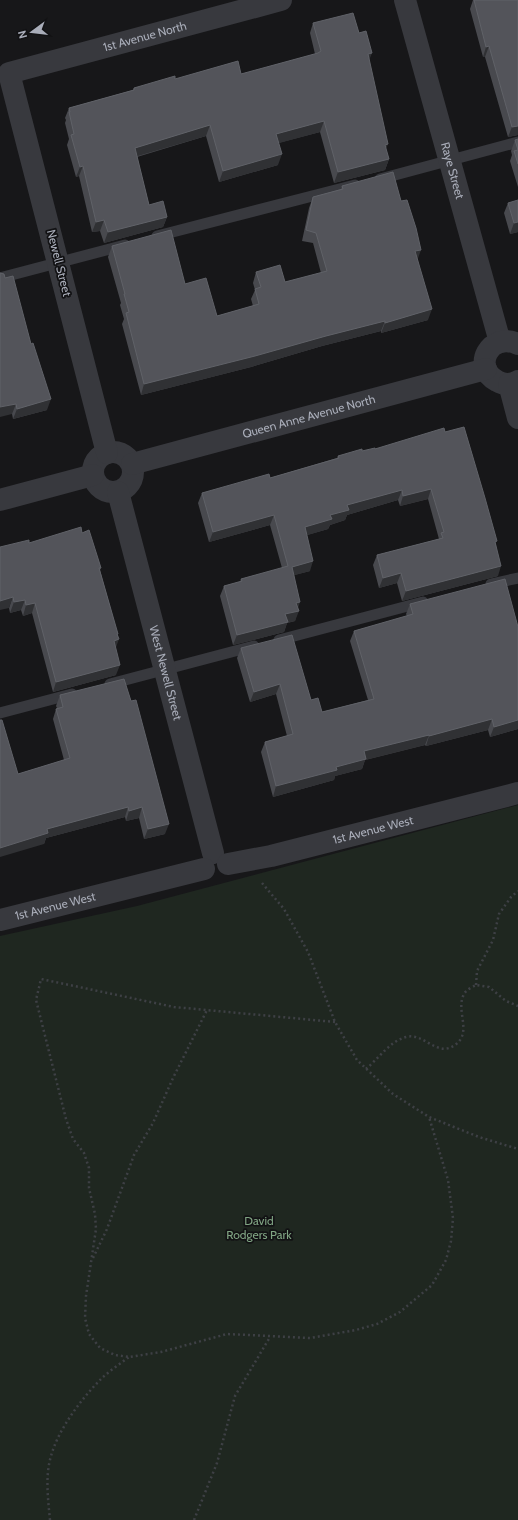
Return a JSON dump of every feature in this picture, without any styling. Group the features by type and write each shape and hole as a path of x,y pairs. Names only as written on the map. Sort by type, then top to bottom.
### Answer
{"street":[{"name":"1st Avenue North","path":"9,73 281,0"},
{"name":"Raye Street","path":"405,0 449,161 509,343"},
{"name":"Newell Street","path":"9,73 108,452"},
{"path":"509,343 490,348 486,354 485,361 486,369 489,375 495,380 501,383 514,382 518,418"},
{"name":"Queen Anne Avenue North","path":"132,464 486,369"},
{"path":"108,452 117,452 124,455 132,464 134,471 130,483 126,488 118,492 108,492 102,489 97,484 93,475 94,464 98,458 108,452"},
{"path":"0,500 93,475"},
{"name":"West Newell Street","path":"118,492 215,862"},
{"name":"1st Avenue West","path":"0,920 215,862 271,856 518,793"}],"lane":[{"path":"0,278 518,142"},
{"path":"479,588 518,578"},
{"path":"100,686 433,600"},
{"path":"0,713 84,690"}],"path":[{"path":"259,879 284,909 308,952 335,1022 357,1060 393,1094 429,1117 478,1137 518,1149"},
{"path":"476,985 477,971 493,940 499,914 511,897 518,891"},
{"path":"335,1022 174,1007 41,979 36,1000 62,1104 73,1139 84,1153 89,1168 89,1188 95,1214 96,1229 85,1318 89,1334 100,1348 116,1355 130,1357 161,1352 228,1334 310,1338 356,1330 377,1324 400,1312 432,1285 446,1260 451,1241 453,1218 448,1180 429,1117"},
{"path":"366,1069 396,1041 407,1036 416,1037 441,1049 447,1049 454,1046 460,1040 464,1032 461,1004 465,992 476,985 489,987 506,1001 518,1006"},
{"path":"91,1262 107,1229 134,1155 153,1123 173,1078 207,1010"},
{"path":"194,1520 217,1463 234,1396 270,1337"},
{"path":"50,1520 48,1501 49,1469 51,1455 63,1428 78,1405 101,1379 130,1357"}],"green space":[{"name":"David Rodgers Park","path":"518,805 518,1520 0,1520 0,936 137,906"}],"building":[{"path":"474,0 518,0 518,126 512,127 489,46 486,47"},
{"path":"353,13 359,33 366,31 372,53 368,54 388,144 385,145 389,159 338,172 324,121 276,134 282,154 223,171 210,125 135,148 149,205 163,201 167,217 108,232 104,220 96,222 83,166 80,167 71,135 74,134 69,108 134,90 134,88 175,76 175,79 238,61 241,74 318,53 321,51 313,23"},
{"path":"518,139 518,150 515,140"},
{"path":"518,150 518,164 514,151"},
{"path":"393,172 401,201 407,200 416,228 421,250 415,251 432,309 385,323 385,321 144,384 126,313 129,312 125,294 112,246 171,230 185,284 206,278 217,316 259,304 255,289 261,287 256,272 280,265 285,282 327,271 316,233 306,230 313,197 343,189 342,186"},
{"path":"518,200 518,222 514,223 508,203"},
{"path":"0,273 4,274 5,278 13,276 31,344 33,343 51,399 17,409 16,404 0,407"},
{"path":"464,427 497,541 495,542 501,566 406,591 401,573 383,578 377,555 443,538 441,533 444,532 431,489 403,496 402,490 347,505 349,510 330,515 332,519 305,527 313,561 292,567 300,602 296,603 299,611 285,614 288,622 237,635 224,586 242,581 241,579 288,566 274,515 213,532 202,493 269,474 270,478 339,458 338,456 362,449 362,451 375,449 444,428 445,432"},
{"path":"81,527 82,533 89,530 101,568 99,568 119,639 114,641 120,665 56,682 35,603 26,605 25,600 14,602 13,597 0,601 0,547 29,540 29,543"},
{"path":"505,579 518,627 518,720 494,727 492,719 429,736 364,751 366,759 336,767 337,770 276,786 265,742 293,734 280,684 254,692 241,648 292,635 311,700 318,698 322,712 374,699 354,631 413,614 410,604"},
{"path":"124,679 131,701 136,700 169,824 148,829 142,807 129,811 128,807 47,829 48,833 0,848 0,720 2,720 18,774 70,758 56,709 63,707 60,695"}]}
